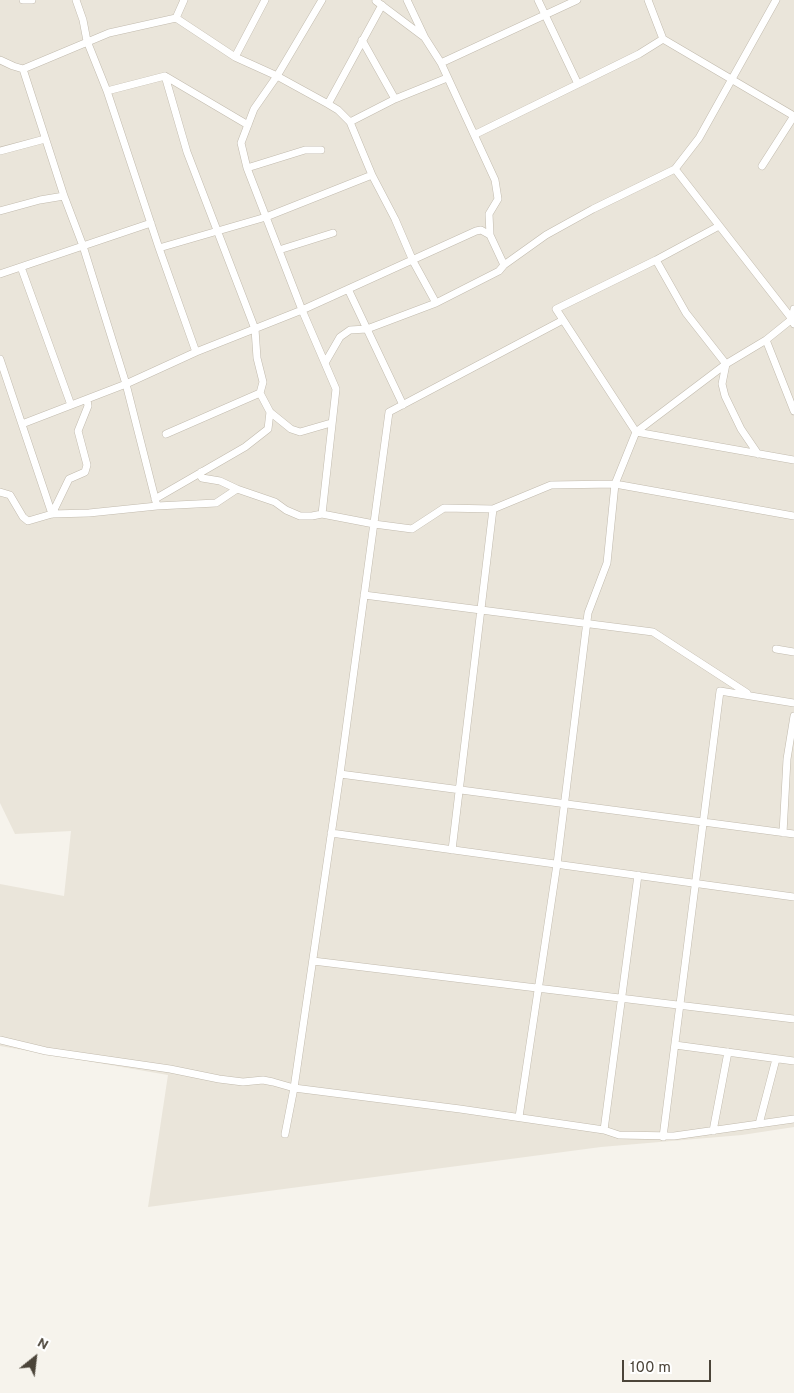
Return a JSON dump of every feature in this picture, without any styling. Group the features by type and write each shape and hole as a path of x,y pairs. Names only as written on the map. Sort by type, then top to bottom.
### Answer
{"street":[{"path":"23,0 32,0"},
{"path":"76,0 83,20 87,41 107,91 196,352"},
{"path":"176,18 184,0"},
{"path":"235,57 265,0"},
{"path":"322,0 277,76 254,108 241,144 247,168 302,310 336,389 322,514"},
{"path":"407,0 425,38 441,63 475,133 495,180 497,202 489,214 490,235 504,265"},
{"path":"538,0 578,84"},
{"path":"441,63 577,0"},
{"path":"648,0 663,39 794,116 762,166"},
{"path":"325,363 340,337 350,330 367,328 436,303 499,271 504,265 546,235 593,208 675,169 699,138 776,0"},
{"path":"328,104 362,40 379,2 425,38"},
{"path":"0,60 22,68 108,33 176,18 235,57 277,76 328,104 338,110 350,122 372,175 395,219 413,261 436,303"},
{"path":"475,133 639,54 663,39"},
{"path":"362,40 395,99"},
{"path":"22,68 126,384 156,502"},
{"path":"107,91 165,76 248,125"},
{"path":"165,76 187,152 255,329 257,358 263,382 260,393 270,412 291,429 300,432 331,423"},
{"path":"350,122 395,99 448,78"},
{"path":"0,151 45,139"},
{"path":"247,168 305,150 320,150"},
{"path":"675,169 793,321"},
{"path":"159,248 266,217 372,175"},
{"path":"0,211 40,200 64,196"},
{"path":"0,274 151,223"},
{"path":"719,226 656,260 556,309 636,432 794,460"},
{"path":"22,424 87,400 196,352 302,310 476,231 481,230 490,235"},
{"path":"279,250 333,233"},
{"path":"656,260 686,313 726,364 722,384 725,396 741,429 758,454"},
{"path":"21,267 71,406"},
{"path":"348,289 403,404"},
{"path":"793,321 794,309"},
{"path":"285,1134 294,1088 340,774 389,412 563,320"},
{"path":"519,1118 557,864 588,614 607,563 615,484 636,432 726,364 793,321"},
{"path":"766,340 794,411"},
{"path":"0,362 52,514"},
{"path":"166,434 260,393"},
{"path":"52,514 69,479 85,472 86,465 78,430 88,406 87,400"},
{"path":"156,502 201,472 244,447 268,429 270,412"},
{"path":"201,472 202,478 220,481 274,502 300,516 322,514 412,529 444,508 493,509 552,485 615,484 794,516"},
{"path":"0,492 10,495 23,517 28,521 52,514 89,513 156,502 216,503 237,489"},
{"path":"452,850 493,509"},
{"path":"364,595 653,632 750,695"},
{"path":"776,650 794,652"},
{"path":"663,1137 720,691 794,703"},
{"path":"783,833 787,759 794,716"},
{"path":"340,774 794,834"},
{"path":"331,833 794,897"},
{"path":"604,1130 638,875"},
{"path":"313,961 794,1018"},
{"path":"0,1040 46,1051 170,1069 219,1079 243,1082 263,1080 294,1088 604,1130 619,1135 663,1137 794,1119"},
{"path":"675,1045 794,1061"},
{"path":"713,1131 728,1052"},
{"path":"759,1124 776,1059"}],"shaded area":[{"path":"0,0 794,0 794,1127 742,1135 601,1147 148,1207 168,1075 0,1046 0,884 64,896 71,831 15,834 0,803"}]}
